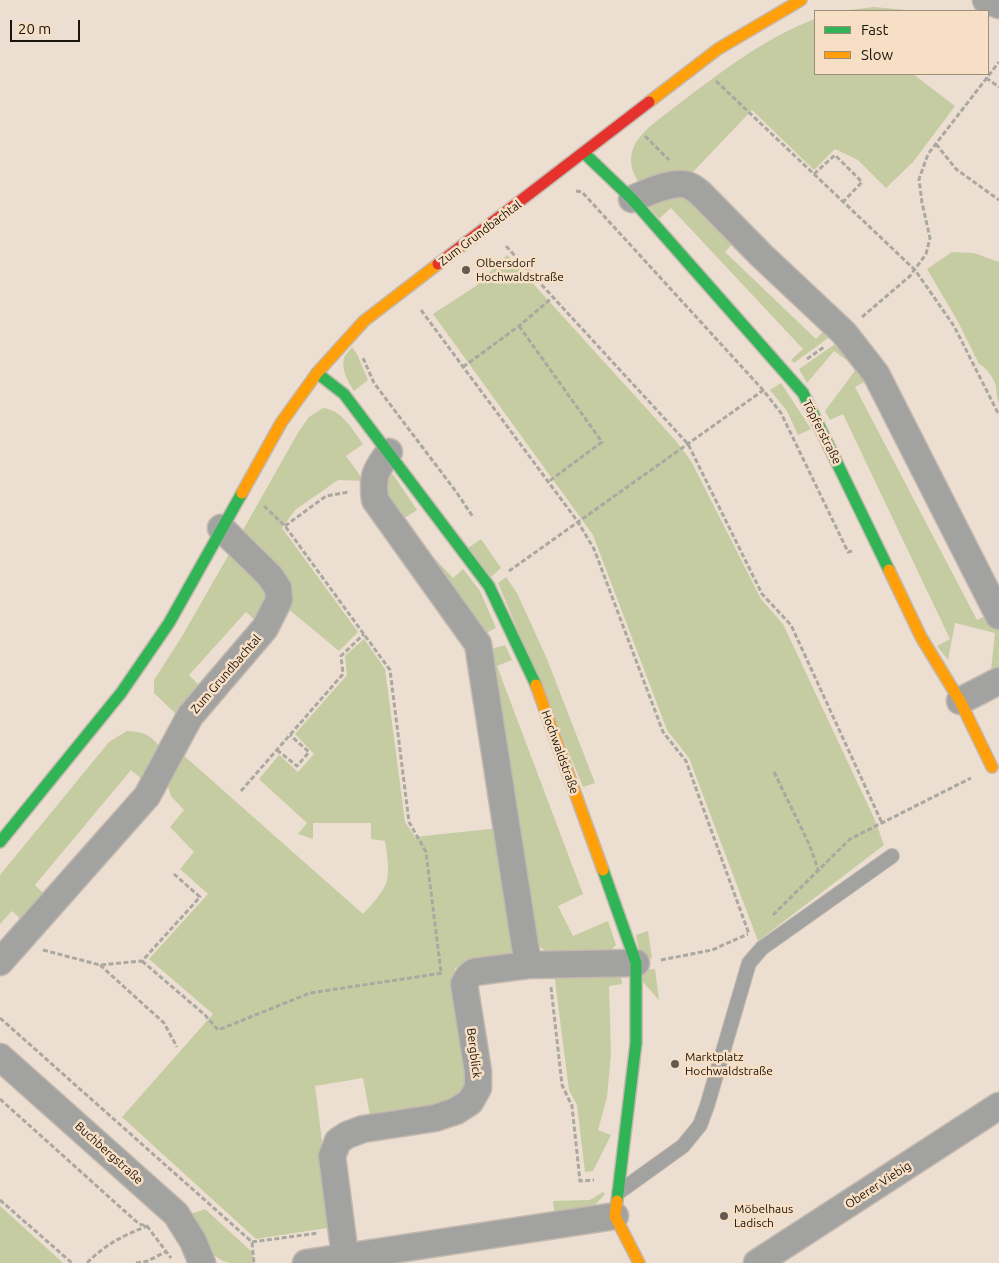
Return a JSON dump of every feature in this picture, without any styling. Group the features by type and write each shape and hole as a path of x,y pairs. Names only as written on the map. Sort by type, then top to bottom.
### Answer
{"street":[{"name":"Zum Grundbachtal","path":"0,842 121,693 168,623 281,422 316,373 364,321 718,49 802,0"},
{"path":"986,0 999,5"},
{"name":"Töpferstraße","path":"584,153 632,199 788,373 802,393 921,637 960,701 992,767"},
{"path":"632,199 667,186 682,184 691,186 844,333 876,374 999,616"},
{"name":"Hochwaldstraße","path":"316,373 344,394 470,559 488,586 512,632 538,690 636,963 636,1043 616,1204"},
{"path":"389,452 377,467 372,482 375,500 478,644 538,965"},
{"name":"Zum Grundbachtal","path":"8,953 146,796 190,716 265,628 274,612 279,600 278,588 270,576 221,528"},
{"path":"478,644 512,632"},
{"path":"960,701 999,681"},
{"name":"Bergblick","path":"345,1256 332,1156 338,1141 347,1135 363,1129 435,1118 456,1112 470,1102 478,1088 478,1071 464,984 469,976 474,972 538,965 636,963"},
{"name":"Buchbergstraße","path":"0,1057 176,1214 193,1241 202,1263"},
{"name":"Oberer Viebig","path":"758,1263 999,1106"},
{"path":"306,1263 616,1204 639,1263"}],"lane":[{"path":"616,1204 683,1146 700,1125 708,1106 750,963 762,948 892,856"}],"path":[{"path":"989,74 999,62"},
{"path":"915,270 926,254 930,238 919,179 928,154 988,75"},
{"path":"986,78 999,87"},
{"path":"715,80 915,270 954,326 999,415"},
{"path":"644,135 674,165"},
{"path":"936,144 956,169 999,200"},
{"path":"814,174 835,155 862,182 843,202"},
{"path":"509,572 763,390 582,192"},
{"path":"506,246 688,444 762,594 791,625 882,823"},
{"path":"463,367 519,326 553,297"},
{"path":"421,310 578,522 594,549 663,732 686,761 749,934"},
{"path":"519,326 602,442 548,482"},
{"path":"361,354 374,383 457,493"},
{"path":"286,526 326,496 373,488"},
{"path":"142,961 205,1016 218,1030 310,993 441,973 426,852 410,822 390,670 286,526 260,503"},
{"path":"241,791 343,674 342,656 364,634"},
{"path":"277,750 297,766 309,752 290,735"},
{"path":"769,919 850,839 992,767"},
{"path":"774,772 809,844 818,869"},
{"path":"8,953 100,965 142,961 200,897 174,874"},
{"path":"636,963 657,961 712,950 756,930"},
{"path":"100,965 164,1022 178,1047"},
{"path":"538,965 562,1085 572,1106 580,1181 600,1180"},
{"path":"0,1018 252,1242 254,1263"},
{"path":"0,1099 139,1224 147,1226 167,1251 148,1262 136,1263"},
{"path":"0,1200 72,1263"},
{"path":"87,1263 92,1261 115,1239 147,1226"},
{"path":"252,1242 342,1230"}],"green space":[{"path":"874,7 906,10 849,10"},
{"path":"814,19 814,75 914,75 955,106 913,162 886,188 858,160 835,149 814,170 752,110 691,174 642,187 634,174 631,164 633,149 640,136 676,106 743,57 796,27"},
{"path":"681,192 736,240 725,252 816,339 827,327 835,333 794,363 791,360 803,349 671,208 659,219 648,206"},
{"path":"952,252 974,253 999,262 999,403 994,380 987,370 979,364 957,320 927,269"},
{"path":"507,255 676,441 691,461 761,599 783,624 874,818 884,845 758,941 689,758 667,730 593,535 433,314 476,286"},
{"path":"841,340 868,380 855,387 977,620 991,613 999,631 999,672 991,670 995,633 955,623 948,660 937,646 950,639 843,414 830,420 825,411 857,368 834,351 807,383 799,369"},
{"path":"352,347 368,380 354,391 347,380 343,367 345,355"},
{"path":"781,383 811,429 798,435 787,411 770,390"},
{"path":"323,408 336,412 341,416 363,444 346,456 364,481 338,480 295,510 282,528 358,632 339,651 286,607 239,537 299,431 309,417"},
{"path":"390,470 417,510 403,519 422,545 453,578 463,569 480,591 496,628 482,635 468,621 383,488"},
{"path":"481,539 501,568 491,577 468,548"},
{"path":"232,549 268,590 260,625 246,612 189,675 202,688 178,716 154,693 154,680 181,638"},
{"path":"506,577 517,593 547,659 595,783 583,787 498,583"},
{"path":"364,639 385,669 405,822 415,837 499,828 517,959 455,968 470,1071 464,1091 447,1107 371,1121 363,1078 315,1086 333,1227 256,1239 122,1117 213,1014 149,959 208,894 180,869 194,852 170,827 184,810 171,796 167,784 182,754 363,914 379,896 387,881 388,865 385,841 371,839 371,823 313,823 313,839 298,834 307,823 259,779 279,755 298,772 314,754 295,734 347,675 345,656"},
{"path":"505,645 512,660 497,666 583,894 558,906 573,936 608,921 616,945 609,952 549,953 537,945 484,651"},
{"path":"127,731 147,735 162,749 150,786 131,770 35,885 51,901 29,927 12,911 0,924 0,875 109,742"},
{"path":"648,931 652,958 641,960 636,935"},
{"path":"655,969 659,1000 642,981 642,970"},
{"path":"615,972 621,977 622,984 609,986 611,1054 607,1097 598,1130 611,1135 593,1171 585,1172 577,1105 569,1090 554,973"},
{"path":"603,1192 605,1194 594,1206 556,1224 553,1201 590,1200"},
{"path":"0,1206 63,1263 0,1263"},
{"path":"205,1209 252,1252 254,1263 223,1261 210,1251 199,1236 188,1215"}],"traffic: fast":[{"path":"584,153 632,199 803,393 889,570"},
{"path":"317,373 344,394 489,586 536,685"},
{"path":"0,842 121,693 169,623 242,493"},
{"path":"603,870 636,963 636,1043 617,1201"}],"traffic: slow":[{"path":"649,102 718,49 801,0"},
{"path":"242,493 281,423 317,373 364,321 438,264"},
{"path":"889,570 921,637 960,701 992,767"},
{"path":"536,685 603,870"},
{"path":"617,1201 615,1216 639,1263"}],"traffic: jam":[{"path":"438,264 649,102"}],"place":[{"name":"Olbersdorf Hochwaldstraße","path":"466,270"},
{"name":"Marktplatz Hochwaldstraße","path":"675,1064"},
{"name":"Möbelhaus Ladisch","path":"724,1216"}]}
